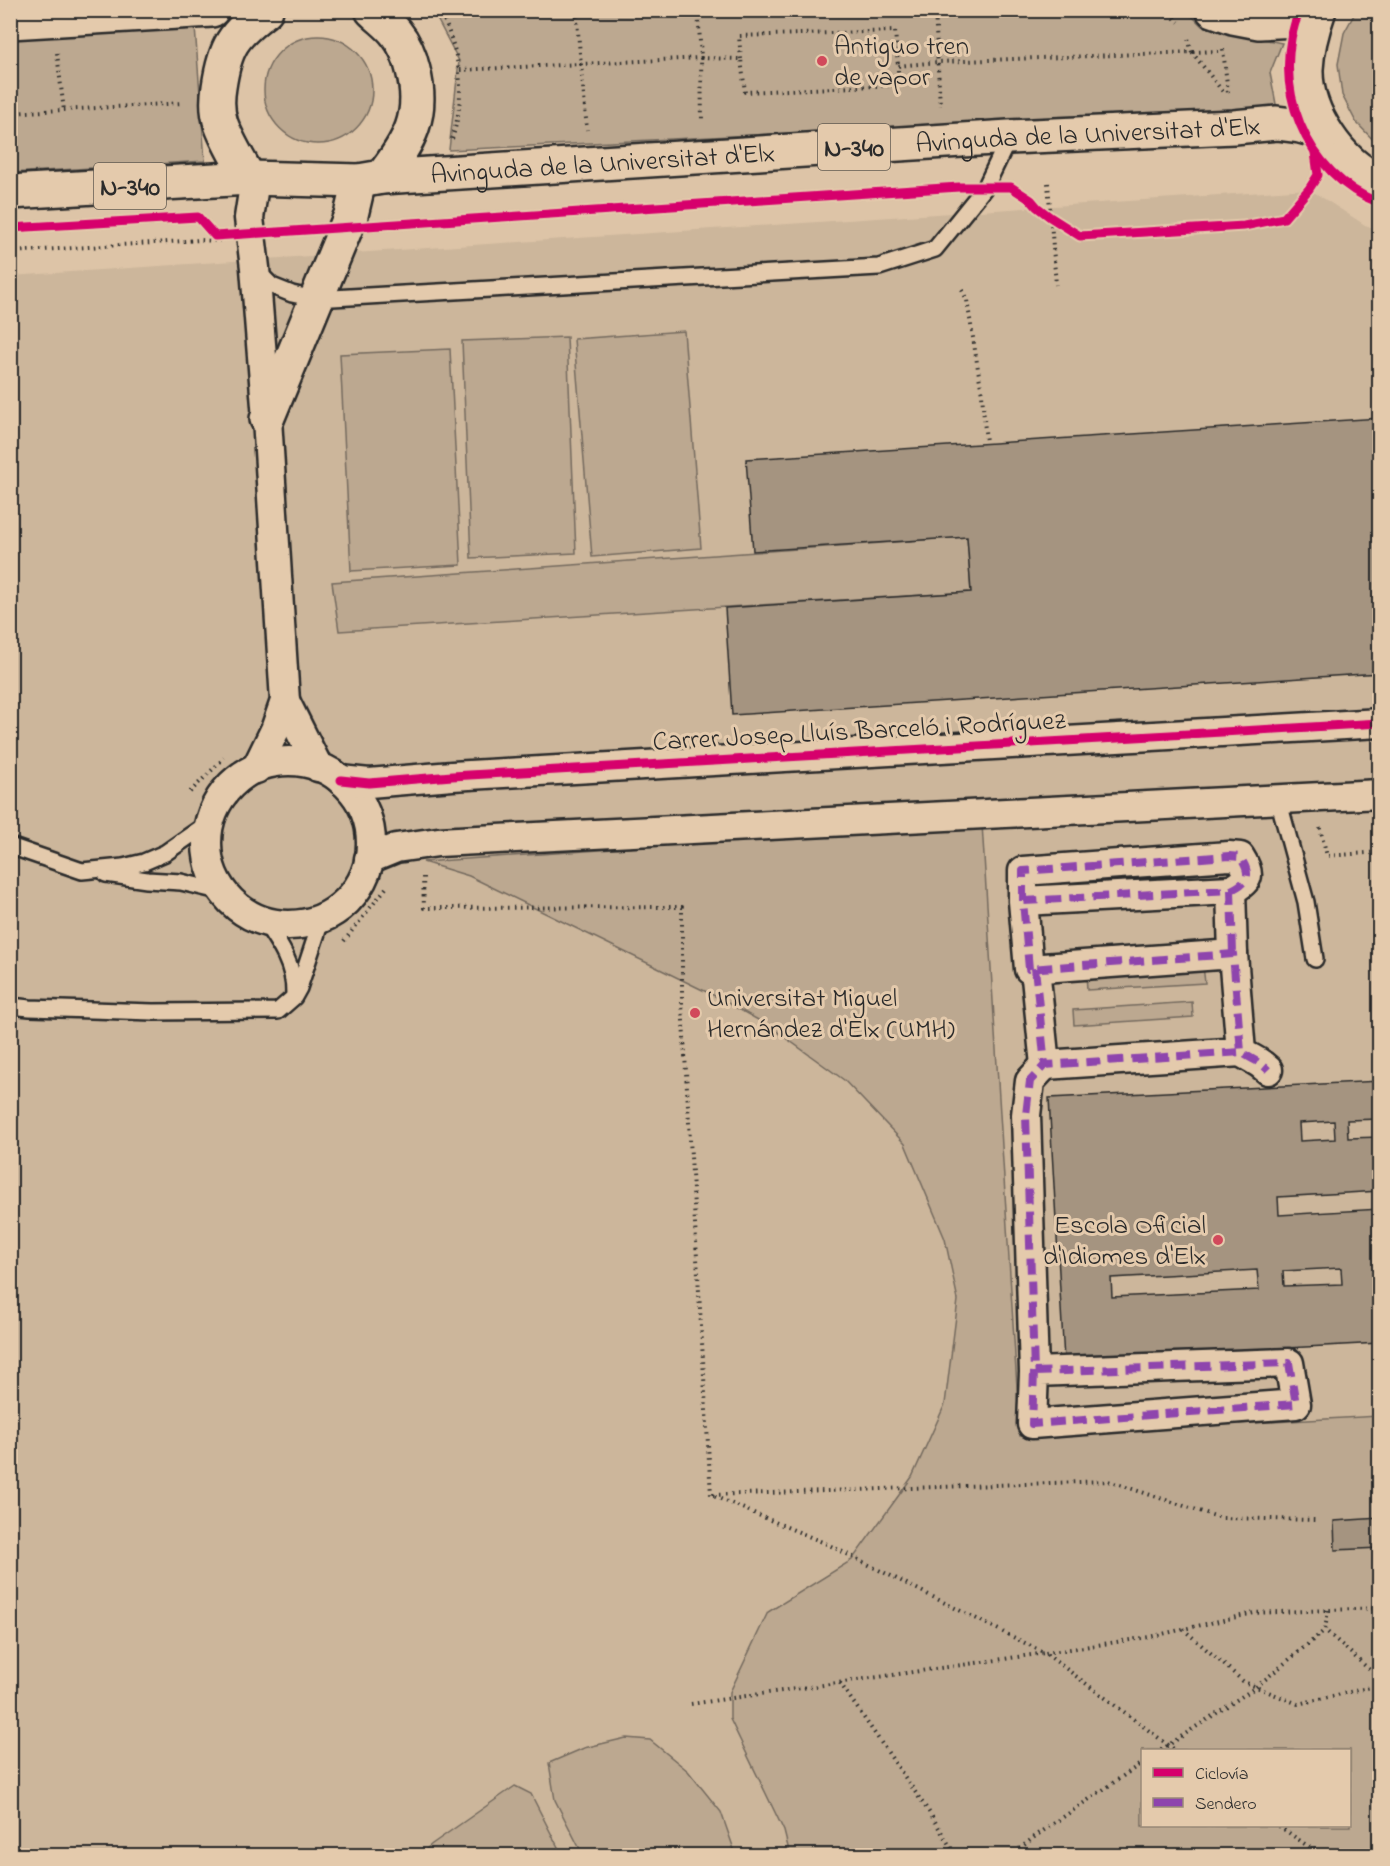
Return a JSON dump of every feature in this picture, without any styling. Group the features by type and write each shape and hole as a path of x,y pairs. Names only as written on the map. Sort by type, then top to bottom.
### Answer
{"highway":[{"path":"11,22 212,10"},
{"path":"252,179 220,122 217,102 222,62 232,43 244,27 266,10"},
{"name":"Avinguda de la Universitat d'Elx","path":"371,179 401,153 411,134 417,113 417,86 408,51 396,33 372,10"},
{"path":"1218,25 1233,17 1259,22 1296,20 1317,10"},
{"path":"1317,10 1309,39 1306,72 1312,104 1326,134 1347,159 1380,181"},
{"name":"Avinguda de la Universitat d'Elx","path":"10,192 252,179 371,179 1009,137 1234,128 1277,123 1300,126 1326,134"},
{"path":"267,419 351,215 371,179"}],"street":[{"path":"252,179 249,218 267,419 285,701 275,730 256,769"},
{"path":"285,701 329,773"},
{"name":"Carrer Josep Lluís Barceló i Rodríguez","path":"329,773 358,800 369,825 370,851 364,877 349,899 322,918 302,924 275,924 252,917 232,903 217,883 208,860 207,836 213,812 226,790 244,774 267,764 291,761 369,783 452,776 1380,723"},
{"path":"369,859 396,849 438,842 1380,794"},
{"path":"1233,954 1029,969 1023,901 1231,890 1233,954 1241,1052"},
{"path":"1035,968 1045,1065"},
{"path":"1034,1372 1289,1363 1296,1404 1032,1424 1034,1372 1026,1115 1030,1081 1045,1065 1241,1052 1259,1061 1268,1070"}],"lane":[{"path":"255,268 272,286 292,294 315,299 879,267 935,249 986,186 1009,137"},
{"path":"1278,799 1306,902 1315,959"},
{"path":"75,869 123,867 144,862 165,853 211,821"},
{"path":"10,846 75,869 147,880 181,882 223,892"},
{"path":"10,1006 153,1012 278,1011 294,997 299,988 322,918"},
{"path":"264,921 283,948 289,964 294,997"}],"path":[{"path":"451,142 460,104 460,70 454,43 443,17 544,10"},
{"path":"576,10 587,134"},
{"path":"698,10 702,58 702,126"},
{"path":"935,10 941,116"},
{"path":"1165,10 1183,25"},
{"path":"1186,34 1192,52 1229,99 1218,25"},
{"path":"895,31 898,66 898,85 745,92 739,36 895,31"},
{"path":"898,66 938,62 1223,50"},
{"path":"57,52 64,111"},
{"path":"460,70 741,58"},
{"path":"10,113 190,103"},
{"path":"1048,183 1054,220 1056,285"},
{"path":"1037,207 1054,220"},
{"path":"209,230 215,236 251,234"},
{"path":"10,252 200,240"},
{"path":"962,290 967,300 981,382 986,443"},
{"path":"1319,825 1327,856 1380,852"},
{"path":"423,874 424,908 682,907 682,1004 711,1495"},
{"path":"339,946 391,882"},
{"path":"711,1495 1108,1481 1221,1518 1315,1520"},
{"path":"711,1495 827,1544 1045,1653 1173,1749"},
{"path":"691,1704 1149,1637 1254,1613 1380,1608"},
{"path":"1163,1749 1256,1687 1325,1630 1328,1610"},
{"path":"1183,1629 1244,1682 1298,1704 1380,1684"},
{"path":"1325,1630 1380,1679"},
{"path":"840,1683 931,1815 956,1856"},
{"path":"1010,1856 1141,1764"},
{"path":"1280,1827 1312,1849 1330,1856"}],"shaded area":[{"path":"522,10 1186,10 1202,26 1282,43 1270,73 1277,109 449,150 459,61 435,15"},
{"path":"1356,11 1379,11 1379,146 1356,122 1342,95 1338,64 1344,33"},
{"path":"195,27 205,161 11,173 11,38"},
{"path":"318,36 339,40 356,52 368,69 372,90 368,111 356,128 339,140 318,144 297,140 280,128 268,111 264,90 268,69 280,52 297,40"},
{"name":"Universitat Miguel Hernández d'Elx (UMH)","path":"1309,189 1365,225 1379,230 1379,1855 11,1856 11,276"},
{"path":"684,331 701,548 592,557 574,339"},
{"path":"567,337 576,553 471,558 462,341"},
{"path":"450,349 461,565 351,571 340,354"},
{"path":"967,537 971,592 339,631 332,582"},
{"path":"982,824 1020,1436 1379,1416 1379,1855 790,1855 784,1831 730,1719 730,1692 768,1612 852,1560 912,1477 945,1404 958,1300 945,1239 905,1144 844,1080 769,1026 715,996 469,876 423,862"},
{"path":"1203,966 1205,983 1087,990 1086,973"},
{"path":"1192,1002 1193,1017 1074,1025 1073,1010"},
{"path":"626,1738 650,1740 688,1771 721,1812 736,1855 583,1855 555,1800 549,1763 584,1748"},
{"path":"515,1786 531,1794 562,1855 419,1855 432,1844"}],"building":[{"path":"1380,418 1380,673 732,715 725,608 971,592 967,537 753,551 746,459"},
{"name":"Escola Oficial d'Idiomes d'Elx","path":"1380,1081 1380,1119 1347,1120 1348,1138 1380,1137 1380,1191 1278,1197 1279,1215 1380,1209 1380,1343 1064,1360 1049,1098","holes":["1334,1121 1335,1139 1300,1141 1299,1123","1341,1268 1342,1284 1284,1286 1283,1271","1257,1270 1259,1290 1112,1297 1111,1278"]},
{"path":"1380,1518 1380,1548 1335,1550 1334,1521"}],"marked path":[{"path":"1023,901 1023,871 1240,857 1246,868 1247,876 1242,883 1231,890 1023,901 1029,969 1233,954 1241,1052 1268,1070"},
{"path":"1231,890 1233,954"},
{"path":"1035,968 1045,1065 1241,1052"},
{"path":"1034,1372 1032,1424 1296,1404 1289,1363 1034,1372 1026,1115 1030,1081 1045,1065"}],"cycle path":[{"path":"1300,10 1291,38 1288,67 1291,96 1300,123 1313,149 1331,172 1354,190 1380,203"},
{"path":"10,228 198,217 215,236 959,187 1011,187 1031,200 1050,217 1080,236 1244,226 1284,218 1318,175 1315,153"},
{"path":"341,780 369,783 452,776 1380,723"}],"place":[{"name":"Antiguo tren de vapor","path":"822,61"},
{"name":"Universitat Miguel Hernández d'Elx (UMH)","path":"695,1013"},
{"name":"Escola Oficial d'Idiomes d'Elx","path":"1218,1240"}]}
